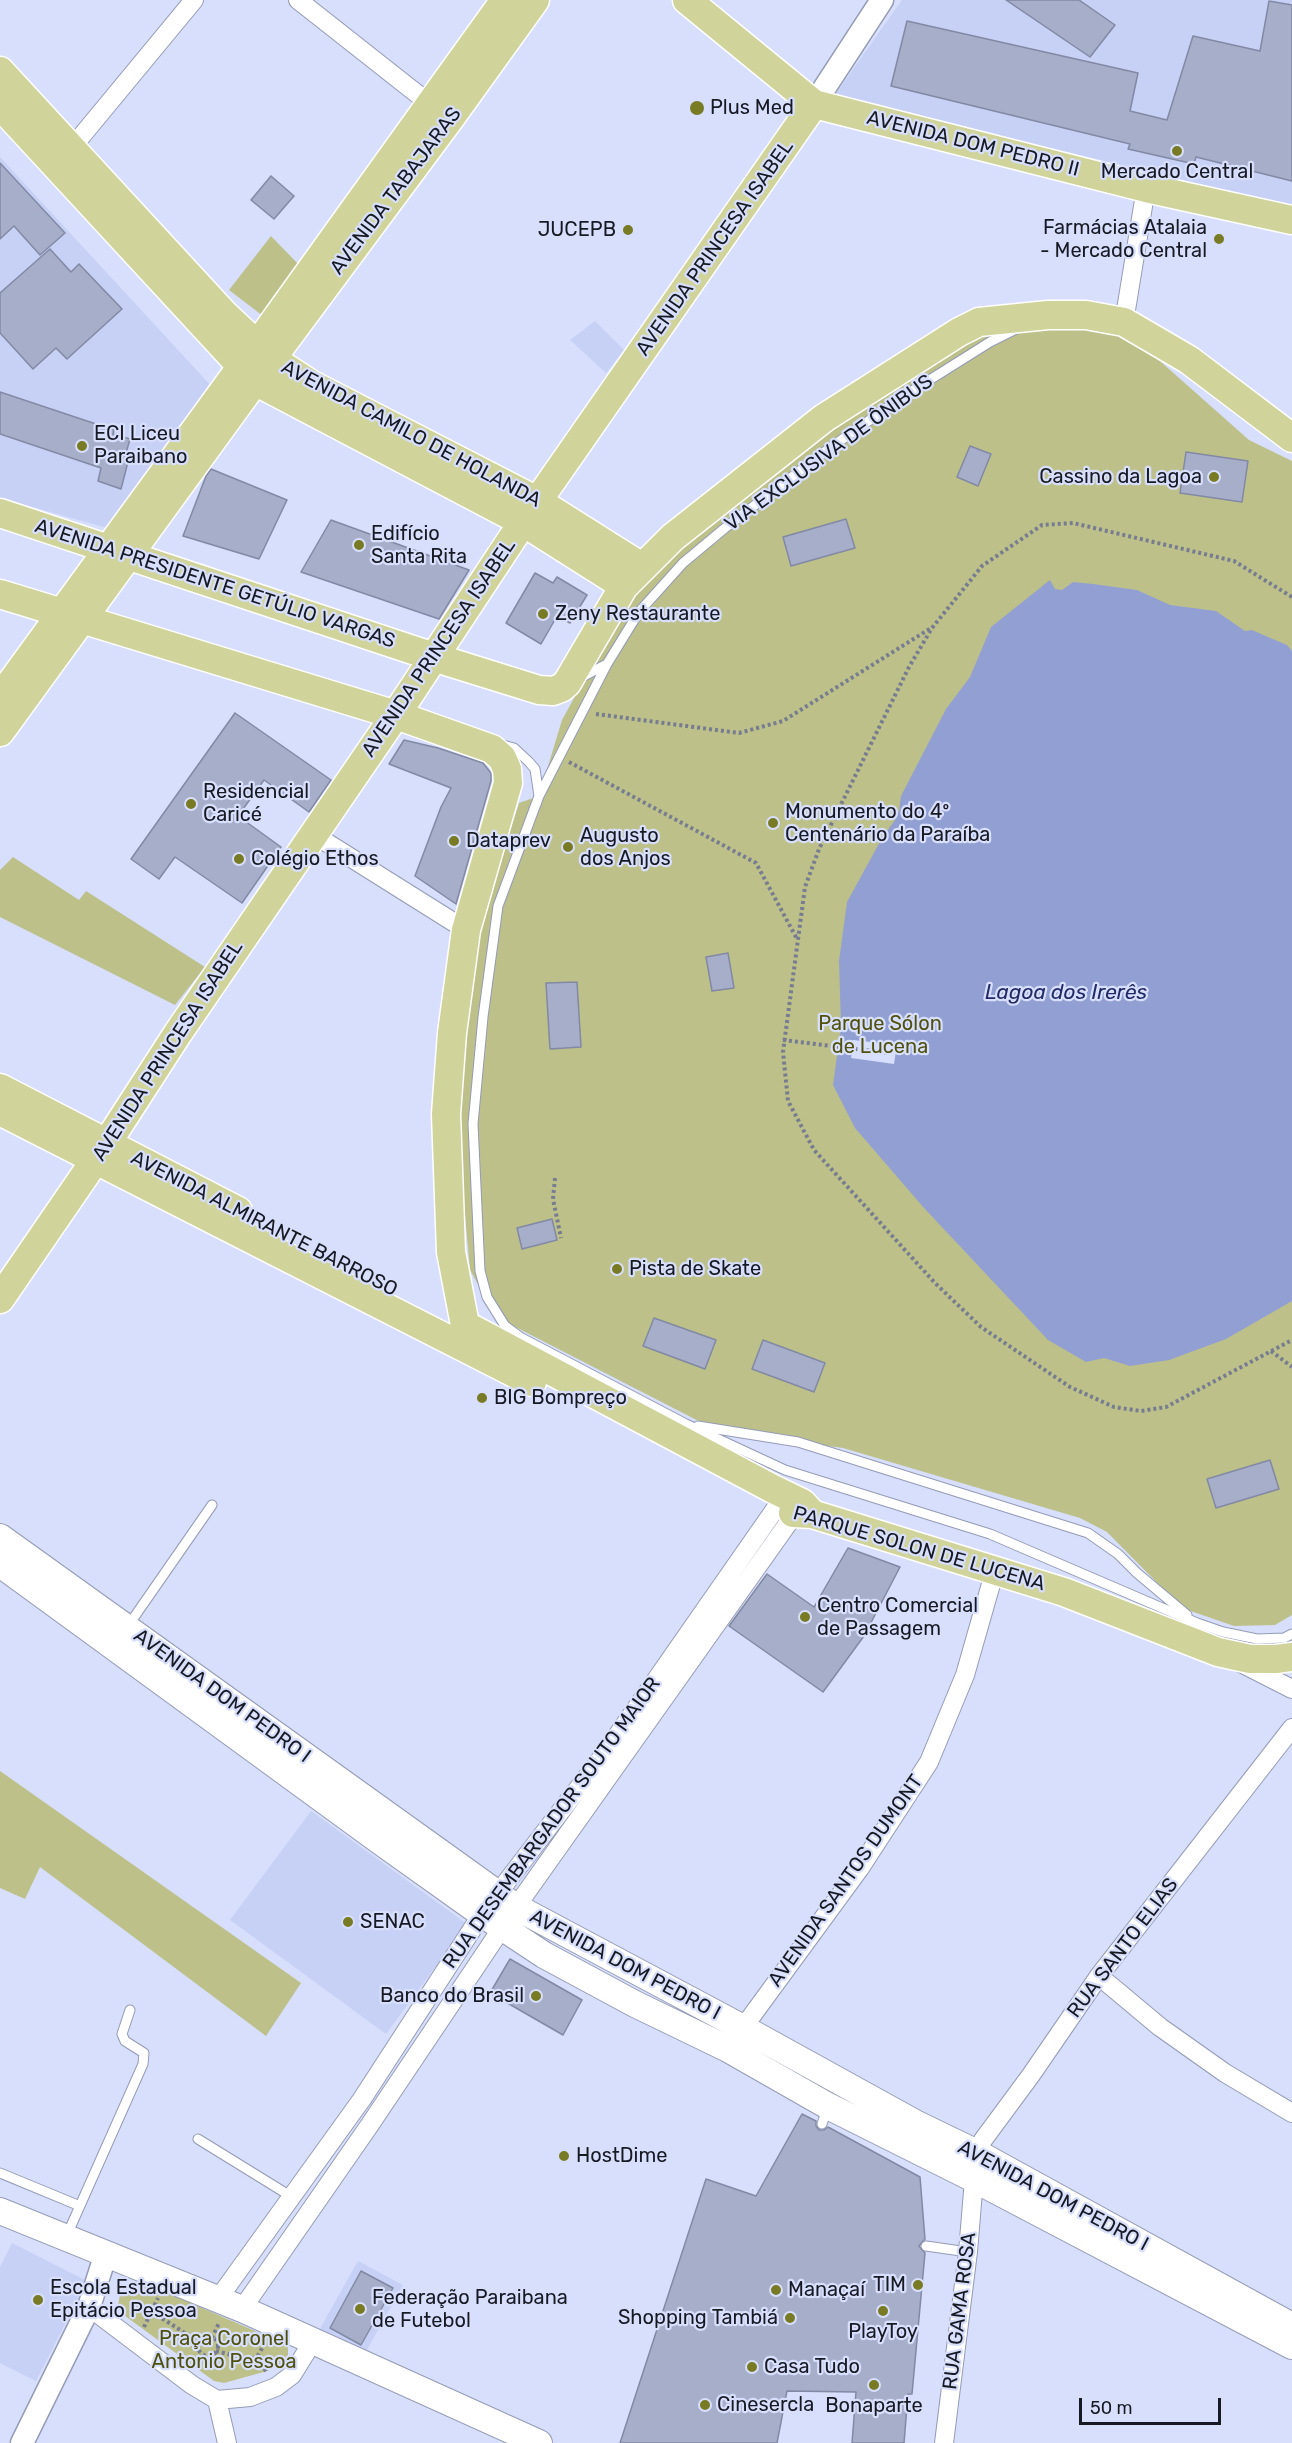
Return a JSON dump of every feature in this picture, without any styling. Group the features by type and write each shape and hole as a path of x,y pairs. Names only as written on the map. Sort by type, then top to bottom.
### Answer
{"main road":[{"name":"AVENIDA TABAJARAS","path":"256,363 430,104 505,0"},
{"name":"AVENIDA TABAJARAS","path":"256,363 452,117 535,0"},
{"name":"AVENIDA DOM PEDRO II","path":"687,0 814,104 1146,188 1292,220"},
{"name":"AVENIDA CAMILO DE HOLANDA","path":"0,71 64,157 256,363 531,512 634,593"},
{"name":"AVENIDA PRINCESA ISABEL","path":"0,1299 531,512 814,104"},
{"name":"AVENIDA CAMILO DE HOLANDA","path":"0,105 64,157"},
{"path":"567,683 673,537 824,418 959,332 979,322 1037,318 1048,315 1086,315 1124,322 1189,360 1292,438"},
{"path":"0,698 70,617 256,363"},
{"name":"AVENIDA PRESIDENTE GETÚLIO VARGAS","path":"0,513 539,690 553,691 567,683"},
{"path":"0,594 396,715 492,749 502,758 508,776 504,802 466,930 452,1033 446,1113 451,1252 461,1334 795,1507"},
{"path":"0,732 70,617"},
{"name":"AVENIDA ALMIRANTE BARROSO","path":"0,1088 101,1152"},
{"name":"AVENIDA ALMIRANTE BARROSO","path":"0,1111 101,1152 396,1293 461,1334"},
{"name":"PARQUE SOLON DE LUCENA","path":"795,1507 1064,1592 1218,1652"},
{"name":"AVENIDA DOM PEDRO I","path":"0,1537 126,1628 499,1910 544,1955 635,2004 728,2049 825,2115 974,2179 1292,2346"},
{"name":"AVENIDA DOM PEDRO I","path":"0,1564 499,1910 743,2028 1292,2326"},
{"path":"1218,1652 1250,1659 1292,1657"},
{"path":"0,2211 242,2309 539,2443"}],"street":[{"path":"64,157 194,0"},
{"path":"298,0 430,104"},
{"name":"AVENIDA PRINCESA ISABEL","path":"814,104 882,0"},
{"path":"1124,322 1146,188"},
{"path":"313,834 466,930"},
{"name":"RUA DESEMBARGADOR SOUTO MAIOR","path":"218,2299 716,1611 795,1507"},
{"name":"AVENIDA SANTOS DUMONT","path":"728,2049 860,1868 929,1762 965,1675 995,1570"},
{"name":"PARQUE SOLON DE LUCENA","path":"1218,1652 1292,1689"},
{"name":"RUA SANTO ELIAS","path":"974,2179 977,2153 983,2140 1099,1976 1292,1728"},
{"name":"RUA DESEMBARGADOR SOUTO MAIOR","path":"242,2309 369,2126 499,1910"},
{"path":"1099,1976 1160,2027 1225,2073 1292,2113"},
{"name":"RUA GAMA ROSA","path":"944,2443 968,2252 974,2179"},
{"path":"21,2443 89,2307 106,2253"},
{"path":"89,2307 192,2385 217,2400 249,2397 276,2387 292,2374 313,2342"},
{"path":"217,2400 227,2443"}],"lane":[{"name":"VIA EXCLUSIVA DE ÔNIBUS","path":"1037,318 990,342 904,396 826,450 683,563 634,593 607,664 539,796 498,906 483,1017 473,1124 480,1271 487,1297 496,1313 505,1326 520,1337 686,1424 785,1470 990,1534 1197,1623 1257,1639 1284,1638 1292,1634"},
{"path":"567,683 607,664"},
{"path":"464,739 506,745 522,754 534,769 539,796"},
{"path":"686,1424 798,1442 1088,1533 1118,1554 1137,1573 1197,1623"},
{"path":"126,1628 212,1505"},
{"path":"66,2237 143,2064 144,2053 125,2041 122,2034 130,2010"},
{"path":"198,2139 292,2197"},
{"path":"0,2173 80,2206"},
{"path":"926,2246 968,2252"}],"path":[{"path":"1292,597 1234,561 1073,523 1042,525 982,566 932,628 909,667 819,849 806,887 783,1040 788,1101 814,1150 935,1283 981,1327 1070,1387 1114,1407 1142,1412 1166,1407 1292,1340"},
{"path":"582,712 739,733 783,721 932,628"},
{"path":"559,757 756,863 797,939"},
{"path":"783,1040 888,1053"},
{"path":"555,1178 553,1199 561,1238"},
{"path":"1271,1351 1292,1367"},
{"path":"135,2343 167,2278"},
{"path":"152,2312 199,2342"},
{"path":"258,2357 276,2324"},
{"path":"216,2351 217,2343 212,2338 205,2337 199,2342 198,2347 202,2355 208,2356 216,2351 247,2359 258,2357"},
{"path":"258,2357 276,2387"}],"shaded area":[{"name":"Mercado Central","path":"902,0 1292,0 1292,206 834,96"},
{"path":"0,157 214,389 111,529 0,498"},
{"path":"595,321 624,350 606,373 570,340"},
{"name":"SENAC","path":"311,1811 467,1924 386,2034 230,1920"},
{"path":"12,2243 87,2281 36,2381 0,2363 0,2267"},
{"name":"Federação Paraibana de Futebol","path":"358,2261 403,2285 363,2357 318,2332"}],"green space":[{"path":"271,236 301,267 263,316 229,290"},
{"name":"Parque Sólon de Lucena","path":"985,324 1090,324 1134,338 1249,440 1292,461 1292,1615 1275,1625 1234,1626 1182,1608 1107,1532 1080,1518 843,1448 718,1431 496,1317 470,1270 456,1117 464,1011 485,906 519,803 539,796 562,720 641,576 698,521"},
{"path":"13,857 79,900 86,891 205,967 175,1005 0,917 0,870"},
{"path":"0,1771 301,1983 266,2036 40,1867 25,1899 0,1888"},
{"name":"Praça Coronel Antonio Pessoa","path":"136,2282 147,2284 285,2344 288,2347 288,2358 285,2363 267,2371 224,2383 214,2381 121,2313 118,2306 120,2294 127,2285"}],"water":[{"name":"Lagoa dos Irerês","path":"1050,580 1055,589 1062,590 1073,582 1137,590 1170,605 1216,611 1245,631 1252,630 1287,645 1292,651 1292,1301 1226,1339 1169,1360 1130,1366 1104,1358 1086,1362 1048,1340 924,1208 855,1128 833,1085 841,1026 839,961 847,902 882,838 895,820 901,796 946,709 970,677 991,627"}],"pier":[{"path":"853,1040 897,1045 894,1064 851,1058 852,1053 837,1051 838,1044 852,1045"}],"building":[{"path":"1006,0 1079,0 1115,25 1090,57"},
{"path":"1269,1 1292,5 1292,181 1196,157 1194,164 1128,149 1130,144 891,86 907,21 1138,73 1130,111 1167,120 1193,36 1260,51"},
{"path":"0,163 65,233 40,255 14,226 0,239"},
{"path":"271,176 294,196 274,219 251,200"},
{"path":"50,249 71,272 79,264 122,309 67,359 56,348 33,369 0,333 0,293"},
{"name":"ECI Liceu Paraibano","path":"0,392 114,430 113,434 130,439 126,453 130,454 121,489 98,481 101,468 0,434"},
{"path":"970,446 991,454 978,486 957,477"},
{"name":"Cassino da Lagoa","path":"1186,452 1248,461 1242,502 1180,493"},
{"path":"211,469 287,500 259,559 183,536 206,476"},
{"path":"846,519 855,548 791,566 783,537"},
{"name":"Edifício Santa Rita","path":"331,520 469,570 439,619 301,572"},
{"path":"535,573 553,583 557,577 587,595 570,623 557,616 541,644 506,623"},
{"name":"Residencial Caricé","path":"235,713 331,780 309,812 264,780 238,816 281,847 242,903 175,857 159,879 131,859"},
{"name":"Dataprev","path":"404,740 438,748 483,763 491,773 491,781 456,904 415,876 441,807 451,788 389,764"},
{"path":"728,953 734,988 712,991 706,957"},
{"path":"577,982 581,1047 550,1049 546,983"},
{"path":"552,1219 557,1240 522,1249 517,1228"},
{"path":"654,1318 716,1340 705,1369 643,1346"},
{"path":"763,1340 825,1363 814,1392 752,1369"},
{"path":"1270,1460 1279,1489 1216,1508 1207,1479"},
{"name":"Centro Comercial de Passagem","path":"848,1548 900,1567 864,1636 823,1692 729,1626 767,1574 814,1607"},
{"name":"Banco do Brasil","path":"510,1959 582,2000 563,2035 490,1993"},
{"name":"Shopping Tambiá","path":"802,2114 816,2121 819,2130 828,2127 920,2177 925,2239 919,2246 925,2253 912,2394 908,2394 904,2443 852,2443 856,2392 787,2391 777,2443 620,2443 706,2179 756,2196"},
{"path":"361,2271 393,2288 361,2345 330,2328"}],"place":[{"name":"Plus Med","path":"697,108"},
{"name":"Mercado Central","path":"1177,151"},
{"name":"JUCEPB","path":"628,230"},
{"name":"Farmácias Atalaia - Mercado Central","path":"1219,239"},
{"name":"ECI Liceu Paraibano","path":"82,446"},
{"name":"Cassino da Lagoa","path":"1214,477"},
{"name":"Edifício Santa Rita","path":"359,545"},
{"name":"Zeny Restaurante","path":"543,614"},
{"name":"Residencial Caricé","path":"191,804"},
{"name":"Monumento do 4º Centenário da Paraíba","path":"773,823"},
{"name":"Dataprev","path":"454,841"},
{"name":"Augusto dos Anjos","path":"568,847"},
{"name":"Colégio Ethos","path":"239,859"},
{"name":"Pista de Skate","path":"617,1269"},
{"name":"BIG Bompreço","path":"482,1398"},
{"name":"Centro Comercial de Passagem","path":"805,1617"},
{"name":"SENAC","path":"348,1922"},
{"name":"Banco do Brasil","path":"536,1996"},
{"name":"HostDime","path":"564,2156"},
{"name":"TIM","path":"918,2285"},
{"name":"Manaçaí","path":"776,2290"},
{"name":"Escola Estadual Epitácio Pessoa","path":"38,2300"},
{"name":"Federação Paraibana de Futebol","path":"360,2309"},
{"name":"PlayToy","path":"883,2311"},
{"name":"Shopping Tambiá","path":"790,2318"},
{"name":"Casa Tudo","path":"752,2367"},
{"name":"Bonaparte","path":"874,2385"},
{"name":"Cinesercla","path":"705,2405"}]}
